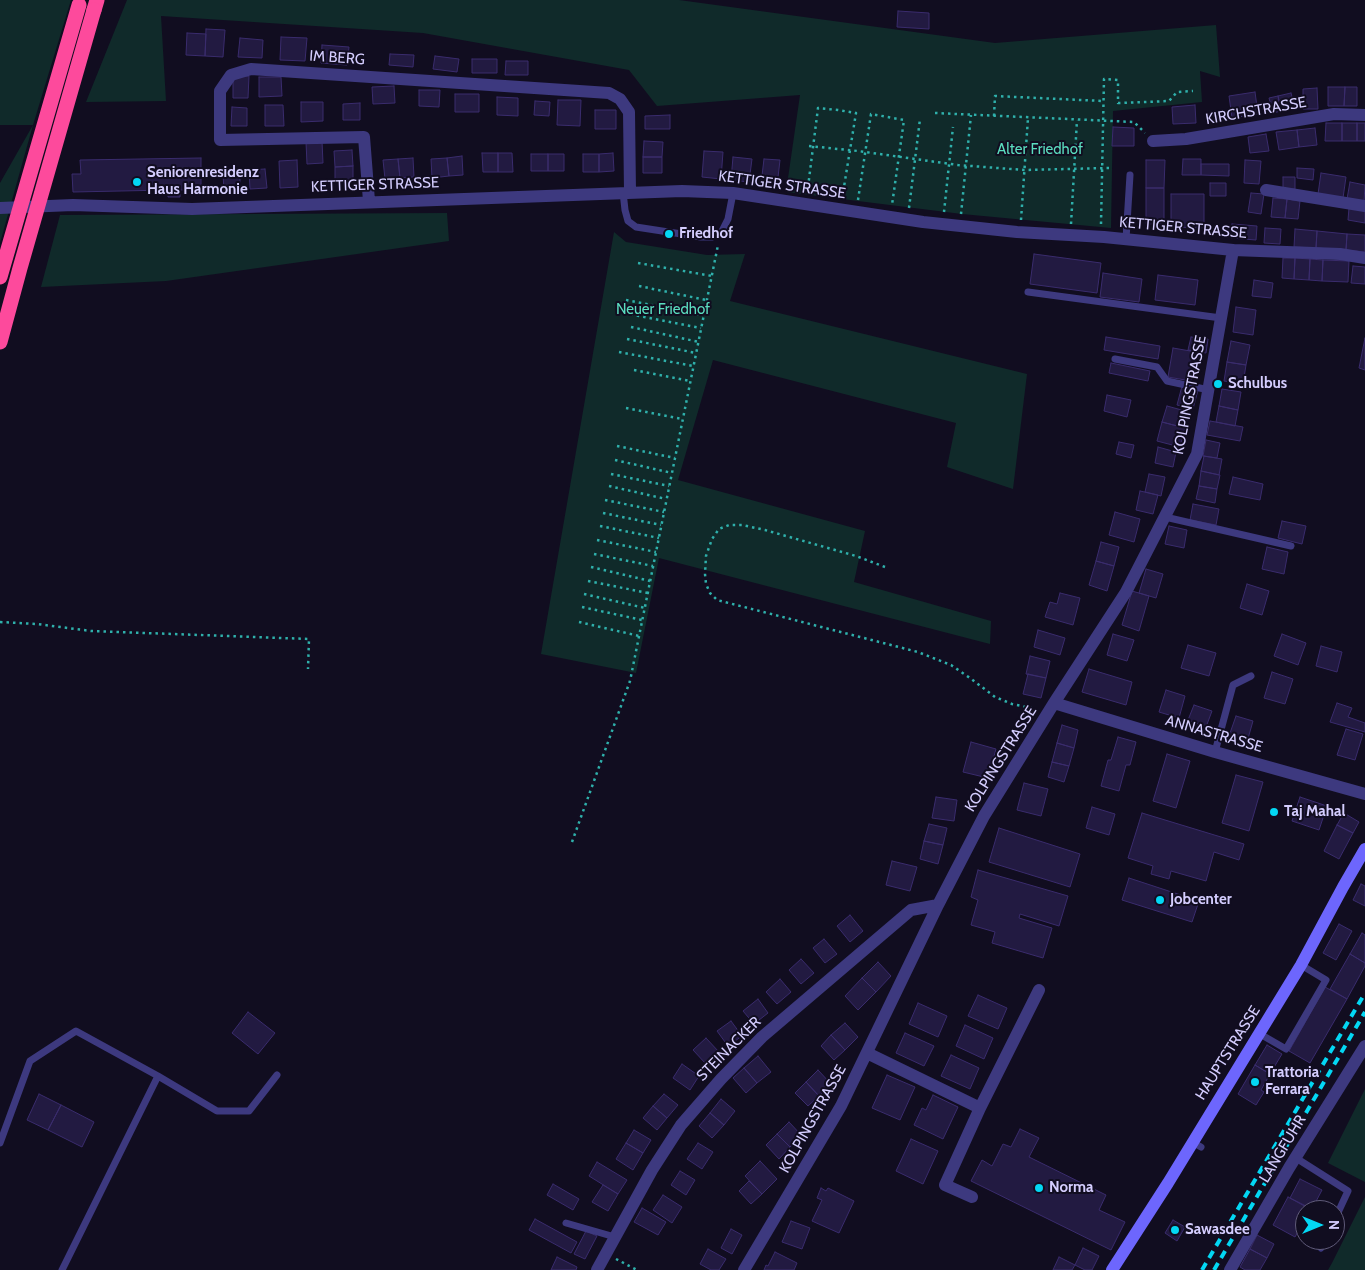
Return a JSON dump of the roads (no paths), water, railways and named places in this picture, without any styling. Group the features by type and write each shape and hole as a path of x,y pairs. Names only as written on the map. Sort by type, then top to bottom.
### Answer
{"highway":[{"path":"0,277 79,3"},
{"path":"0,342 96,5"}],"main road":[{"name":"HAUPTSTRASSE","path":"1112,1270 1168,1183 1196,1144 1301,966 1365,849"}],"street":[{"name":"IM BERG","path":"370,201 364,137 220,140 220,91 231,74 251,69 609,93 620,99 629,112 626,192"},
{"name":"KIRCHSTRASSE","path":"1153,142 1186,139 1334,114 1365,115"},
{"path":"1266,190 1365,206"},
{"name":"KETTIGER STRASSE","path":"0,208 73,205 192,208 682,191 732,193 932,223 1017,232 1126,239 1233,250 1340,254 1365,258"},
{"name":"KOLPINGSTRASSE","path":"744,1270 841,1106 938,905 984,816 1126,592 1197,454 1233,250"},
{"name":"ANNASTRASSE","path":"1052,707 1365,794"},
{"name":"STEINACKER","path":"597,1270 652,1170 680,1126 721,1079 762,1037 911,910 938,905"},
{"path":"972,1197 946,1185 980,1108 1039,990"},
{"name":"LANGFUHR","path":"1230,1270 1365,1046"},
{"path":"867,1053 980,1108"}],"lane":[{"path":"1126,239 1130,175"},
{"path":"626,192 625,210 628,221 636,227 701,237 712,237 721,233 728,219 732,193"},
{"path":"1028,292 1221,318"},
{"path":"1115,359 1157,367 1166,381 1209,390"},
{"path":"1165,517 1291,546"},
{"path":"1215,752 1233,685 1251,676"},
{"path":"1260,1034 1286,1049 1326,980 1301,966"},
{"path":"0,1142 30,1061 76,1031 217,1111 249,1111 277,1075"},
{"path":"62,1270 158,1076"},
{"path":"1296,1158 1348,1191 1344,1200"},
{"path":"566,1223 615,1238"}],"railway":[{"path":"1202,1270 1365,993"},
{"path":"1214,1270 1365,1012"}],"place":[{"name":"Seniorenresidenz Haus Harmonie","path":"137,182"},
{"name":"Friedhof","path":"669,234"},
{"name":"Schulbus","path":"1218,384"},
{"name":"Taj Mahal","path":"1274,812"},
{"name":"Jobcenter","path":"1160,900"},
{"name":"Trattoria Ferrara","path":"1255,1082"},
{"name":"Norma","path":"1039,1188"},
{"name":"Sawasdee","path":"1175,1230"}],"park label":[{"name":"Alter Friedhof","path":"1040,150"},
{"name":"Neuer Friedhof","path":"663,310"}]}
